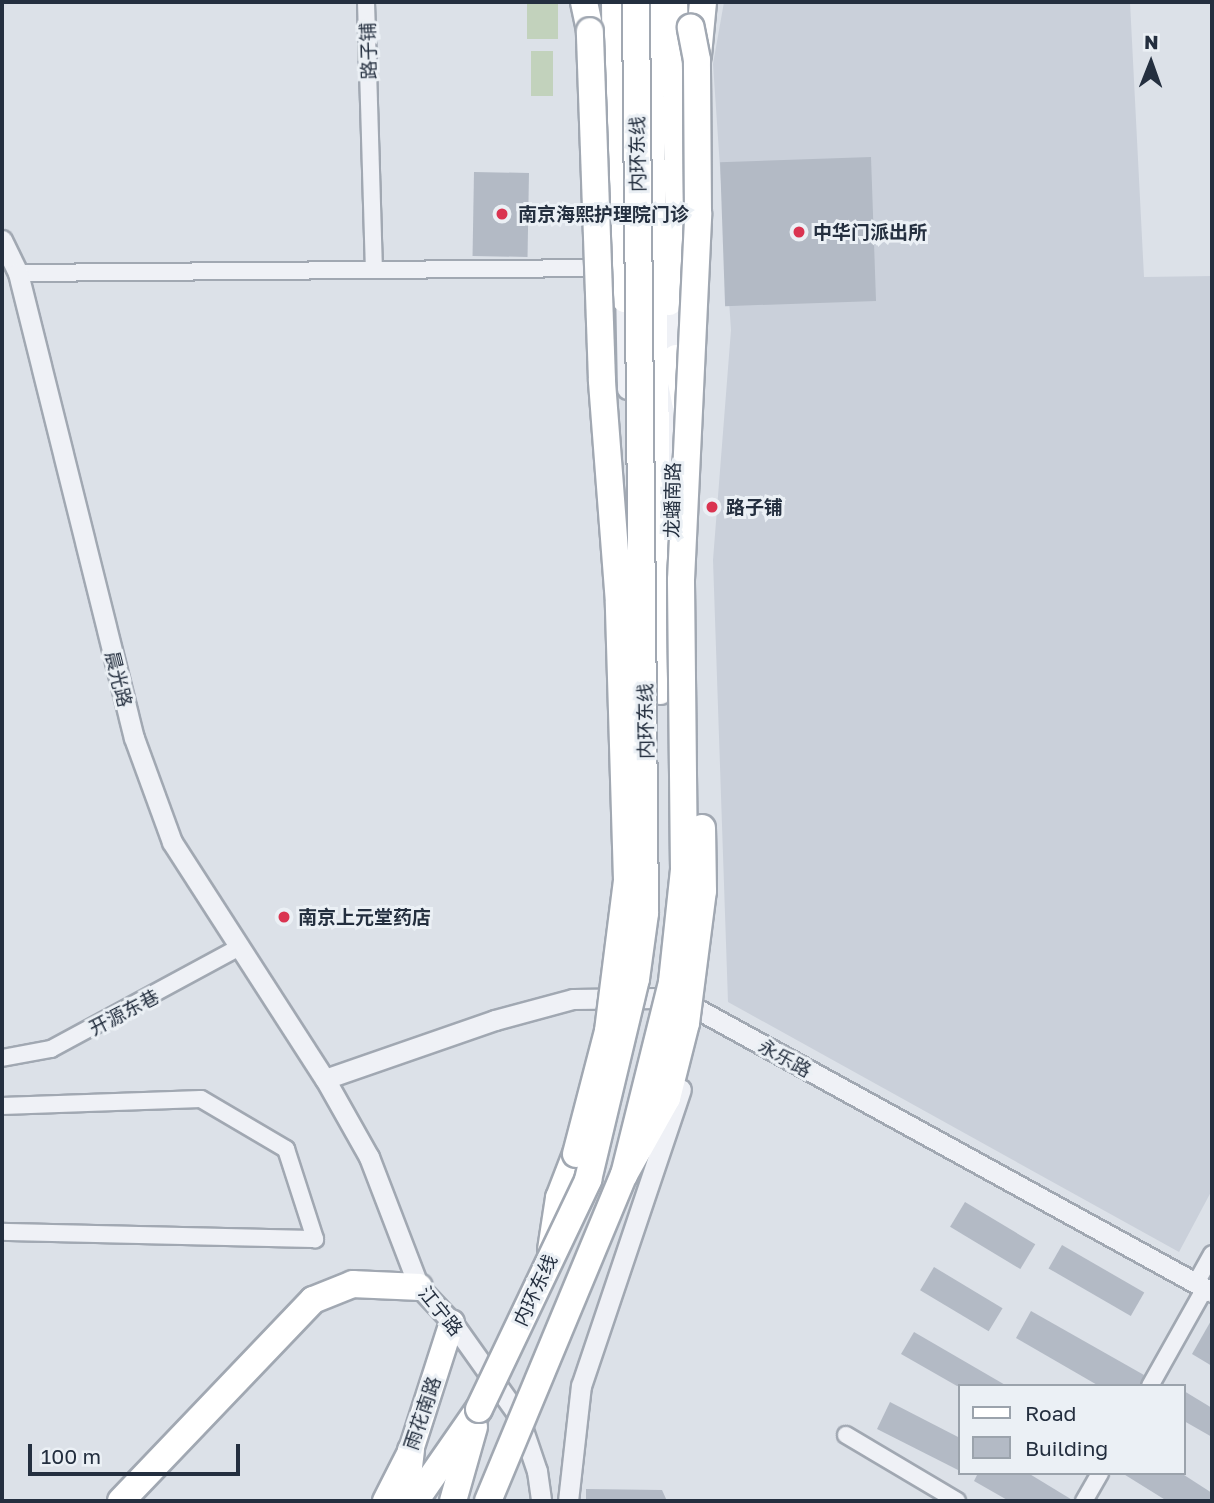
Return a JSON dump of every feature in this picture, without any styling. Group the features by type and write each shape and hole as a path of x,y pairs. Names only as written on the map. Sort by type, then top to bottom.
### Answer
{"highway":[{"path":"584,2 590,31"},
{"path":"551,1256 559,1198 576,1154 608,1031 628,866 590,31 593,2"},
{"path":"615,2 618,268 625,299"},
{"name":"内环东线","path":"479,1409 587,1180 634,991 645,913 636,2"},
{"name":"内环东线","path":"488,1501 624,1175 659,920 660,691 649,2"},
{"path":"669,302 679,238 674,2"},
{"path":"686,2 697,60"},
{"path":"624,1175 672,982 684,869 681,580 695,328 697,60 704,2"},
{"path":"624,1175 667,1098 686,1023 703,891 690,425 676,358"},
{"path":"576,1154 608,906 616,761 632,675"},
{"path":"121,1501 313,1300 353,1284 419,1287"},
{"path":"415,1501 479,1409"},
{"path":"453,1501 479,1409"},
{"path":"405,1501 411,1450"}],"main road":[{"name":"雨花南路","path":"385,1501 411,1450 452,1322"}],"street":[{"name":"路子铺","path":"366,2 374,268"},
{"path":"624,995 639,809 632,675 625,299 625,2"},
{"name":"龙蟠南路","path":"659,998 674,881 671,554 676,358 669,302 661,2"},
{"name":"晨光路","path":"2,240 18,273 134,738 172,842 325,1079"},
{"path":"18,273 618,268"},
{"path":"568,1501 581,1386 686,1072 700,985 703,891"},
{"name":"开源东巷","path":"2,1058 51,1049 240,947"},
{"name":"永乐路","path":"325,1079 495,1020 573,999 624,995 659,998 701,1012 1204,1288"},
{"name":"江宁路","path":"325,1079 369,1157 419,1287 452,1322 518,1415 537,1471 541,1501"},
{"path":"2,1106 201,1099 286,1149 315,1239 2,1232"},
{"path":"1151,1384 1204,1288 1212,1254"},
{"path":"846,1435 957,1501"},
{"path":"1084,1501 1099,1475"}],"shaded area":[{"path":"724,2 1130,2 1144,277 1212,276 1212,1190 1179,1252 728,1002 713,560 731,330 713,64"}],"green space":[{"path":"527,2 558,2 558,39 527,39"},
{"path":"531,51 553,51 553,96 531,96"}],"building":[{"name":"中华门派出所","path":"871,157 876,301 725,306 720,162"},
{"name":"南京海熙护理院门诊","path":"474,172 529,173 528,257 473,256"},
{"path":"965,1202 1035,1244 1020,1269 950,1227"},
{"path":"1062,1245 1144,1292 1131,1316 1048,1268"},
{"path":"934,1267 1003,1308 989,1331 920,1290"},
{"path":"1031,1311 1144,1375 1141,1384 1096,1384 1016,1338"},
{"path":"1212,1319 1212,1366 1192,1354"},
{"path":"914,1332 1004,1384 957,1386 901,1354"},
{"path":"1186,1392 1212,1408 1212,1437 1186,1422"},
{"path":"890,1402 958,1437 958,1470 877,1429"},
{"path":"977,1475 1031,1475 1074,1501 1009,1501 974,1481"},
{"path":"1125,1475 1184,1475 1212,1493 1212,1501 1167,1501"},
{"path":"586,1489 662,1490 667,1501 586,1501"}],"place":[{"name":"南京海熙护理院门诊","path":"502,214"},
{"name":"中华门派出所","path":"799,232"},
{"name":"路子铺","path":"712,507"},
{"name":"南京上元堂药店","path":"284,917"}]}
